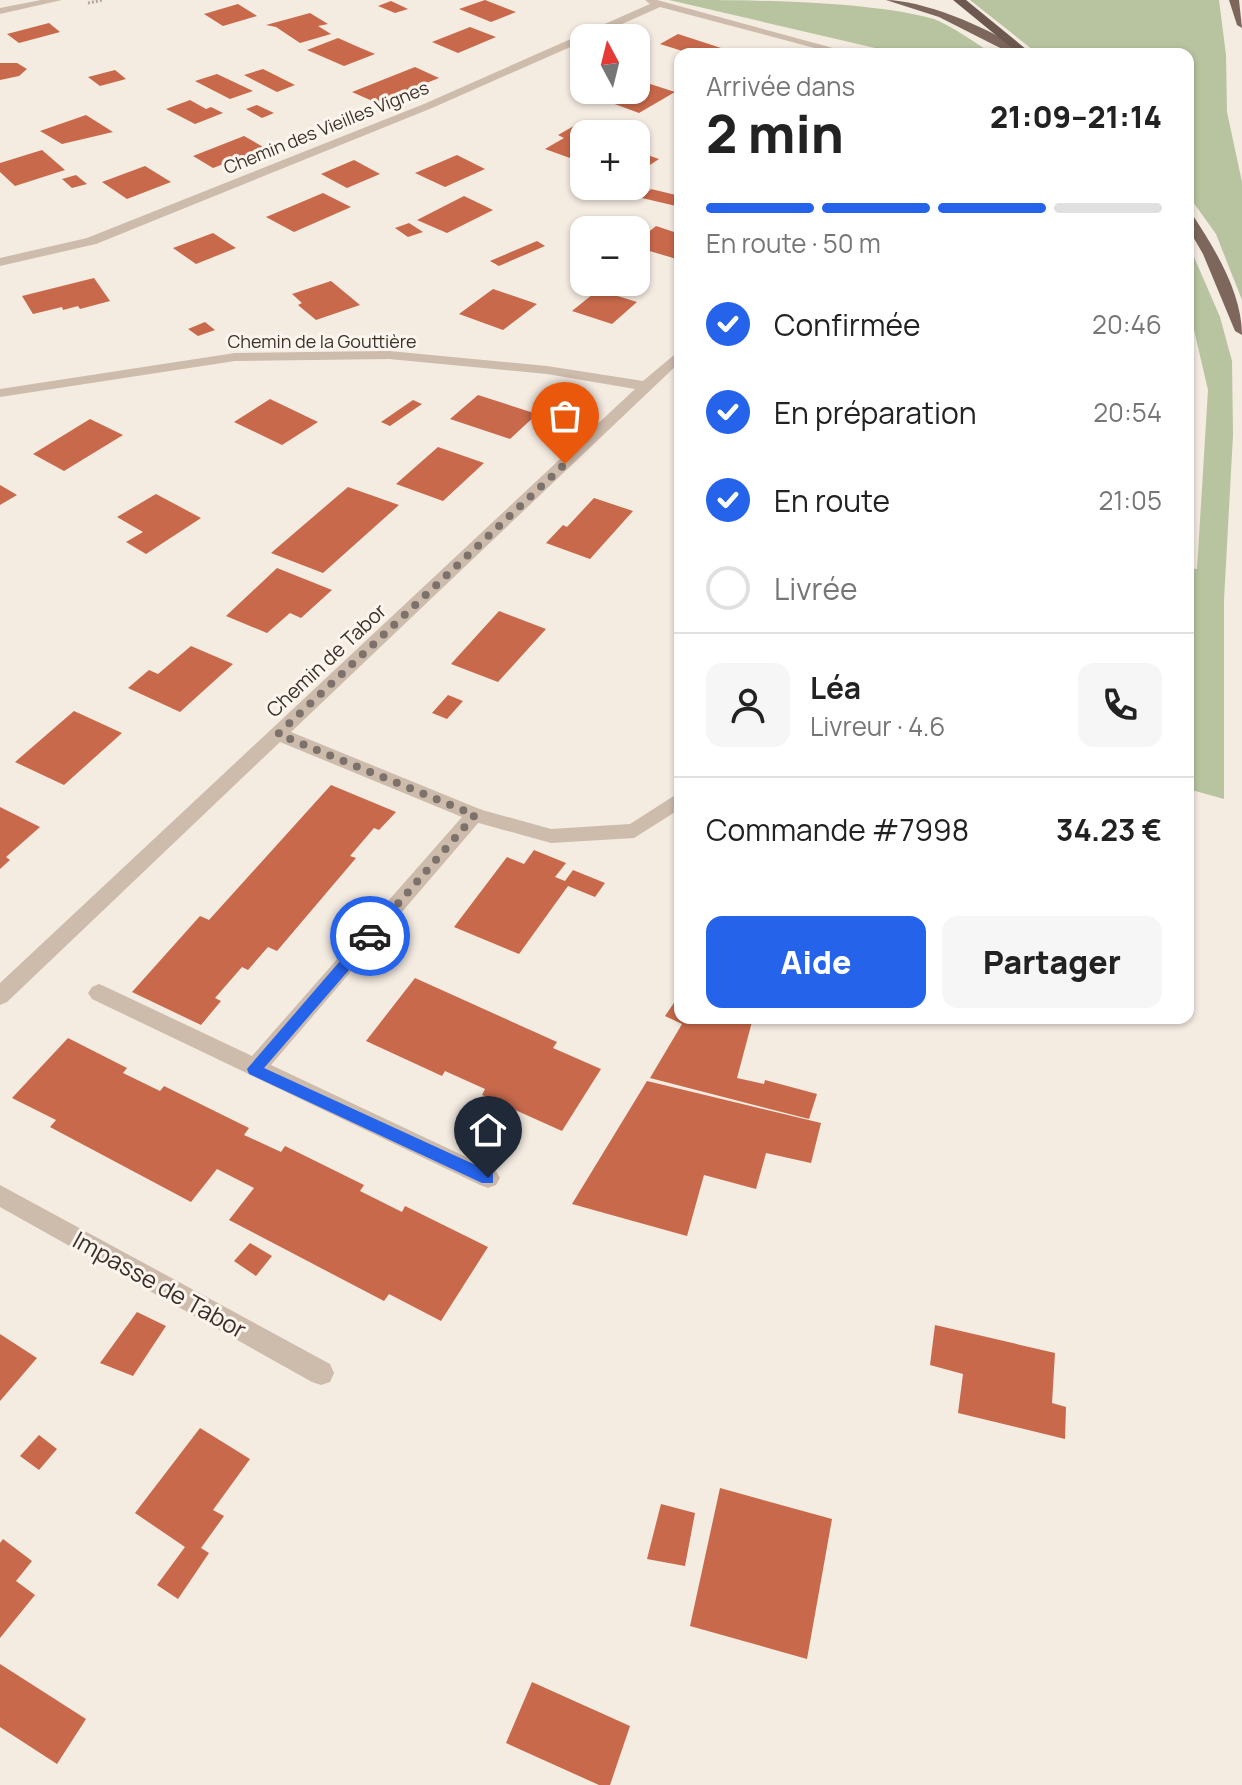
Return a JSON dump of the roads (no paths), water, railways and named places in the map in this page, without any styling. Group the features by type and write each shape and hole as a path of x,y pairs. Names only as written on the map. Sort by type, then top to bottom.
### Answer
{"highway":[{"path":"959,0 1019,48"}],"main road":[{"path":"891,0 943,15 1008,48"},
{"path":"1234,0 1242,25"},
{"path":"1194,227 1210,254 1242,331"}],"street":[{"path":"0,11 57,0"},
{"path":"653,2 827,48"},
{"name":"Chemin des Vieilles Vignes","path":"0,262 91,241 428,106 653,2"},
{"name":"Chemin de la Gouttière","path":"0,393 235,357 389,355 547,370 645,386"},
{"name":"Chemin de Tabor","path":"0,996 674,359"},
{"path":"278,734 475,815 551,836 634,831 674,803"},
{"path":"254,1069 475,815"},
{"path":"99,993 488,1178"},
{"name":"Impasse de Tabor","path":"0,1195 321,1373"}]}
